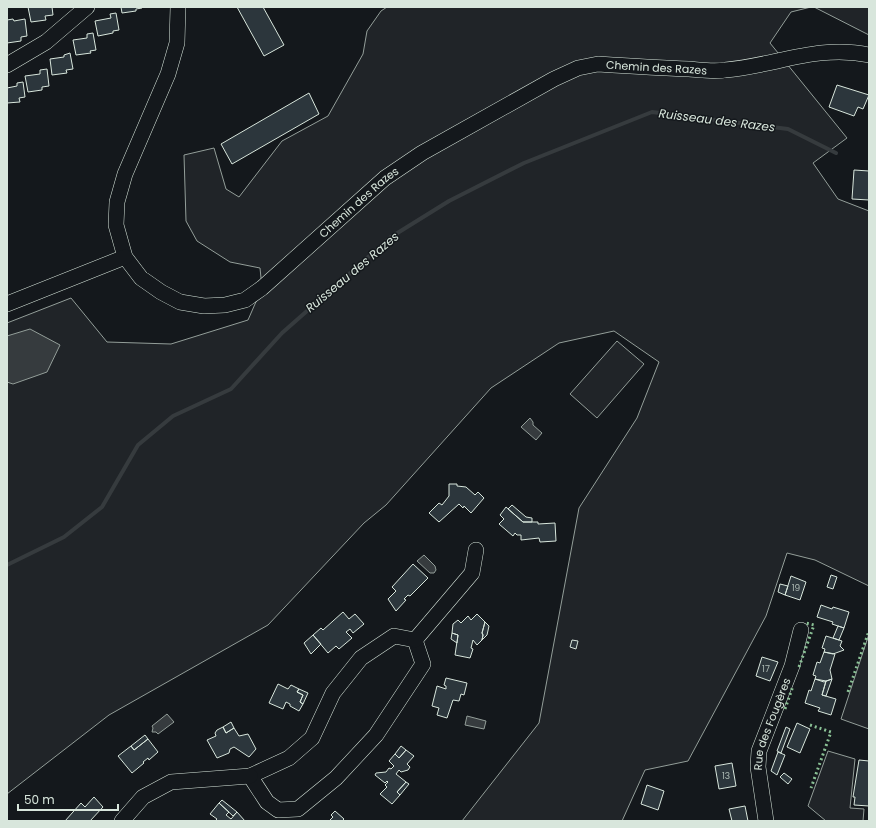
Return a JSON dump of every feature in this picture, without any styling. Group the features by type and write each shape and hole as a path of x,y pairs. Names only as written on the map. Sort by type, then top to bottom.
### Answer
{"street":[{"path":"7,65 46,42 87,7"},
{"name":"Chemin des Razes","path":"178,7 177,43 168,74 126,174 117,202 116,225 125,257 141,278 161,292 180,302 204,306 225,305 245,300 262,288 385,178 422,153 554,79 578,68 598,64 724,71 813,53 832,51 869,54"},
{"path":"7,304 125,257"},
{"path":"415,640 472,573 476,550"},
{"name":"Rue des Fougères","path":"766,821 758,767 759,751 792,666 801,630"},
{"path":"122,821 143,797 171,782 250,776 289,758 312,738 333,693 361,658 394,636 415,640"},
{"path":"250,776 267,802 278,810 298,810 331,783 376,736 423,664 415,640"}],"shaded area":[{"path":"387,7 811,7 791,12 770,43 847,138 813,163 838,199 869,211 869,586 815,560 787,553 766,616 688,761 645,770 622,821 462,821 539,723 579,508 637,418 659,362 614,331 559,343 491,388 386,505 364,523 268,625 109,715 7,794 7,323 71,298 107,342 171,344 248,320 262,288 260,268 230,262 197,241 186,221 184,155 214,148 226,189 239,197 282,141 328,116 363,54 367,31 381,11"},
{"path":"814,7 869,7 869,35"},
{"path":"30,329 60,345 47,372 13,384 7,382 7,336"},
{"path":"617,341 644,364 597,418 570,394"},
{"path":"530,418 533,425 542,433 536,440 521,427"},
{"path":"424,555 435,566 436,570 434,573 430,573 417,561"},
{"path":"869,634 869,729 841,719"},
{"path":"167,714 174,722 158,734 156,732 152,732 152,726"},
{"path":"467,716 486,721 484,729 465,725"},
{"path":"828,751 855,759 850,808 864,809 863,821 826,821 808,806"}],"building":[{"path":"28,7 52,7 53,15 45,16 46,20 31,22"},
{"path":"121,7 142,8 136,9 136,11 122,13"},
{"path":"237,7 263,7 284,45 264,56"},
{"path":"116,13 119,30 113,31 113,33 98,36 95,21 111,18 110,14"},
{"path":"13,19 14,21 25,19 27,36 21,37 21,41 7,43 7,20"},
{"path":"93,33 96,50 90,51 91,53 76,55 73,40 87,38 87,34"},
{"path":"70,53 73,69 66,70 67,73 52,75 50,59 64,57 64,55"},
{"path":"47,69 49,86 42,87 42,90 28,92 25,76 40,74 40,70"},
{"path":"23,82 25,97 19,98 20,102 7,103 7,88 17,86 17,83"},
{"path":"837,85 869,95 863,109 858,107 854,116 829,107"},
{"path":"309,93 319,114 232,164 221,144"},
{"path":"854,170 869,171 869,200 852,199"},
{"path":"449,484 457,484 457,486 466,487 475,495 478,492 484,498 471,513 464,506 463,508 459,504 439,522 429,513 439,503 442,505 449,496"},
{"path":"512,505 526,517 532,518 532,522 523,522 508,509"},
{"path":"506,507 523,522 538,522 538,524 555,523 556,541 540,542 539,538 521,540 521,535 517,535 515,533 513,536 499,524 504,519 500,515"},
{"path":"413,564 428,578 410,596 408,595 404,599 406,600 396,611 388,599 396,591 392,587"},
{"path":"831,575 837,577 833,589 827,587"},
{"path":"791,576 806,582 800,600 785,595"},
{"path":"780,584 788,586 785,595 778,592"},
{"path":"821,605 832,609 833,607 849,612 844,628 832,624 833,622 817,617"},
{"path":"343,612 349,619 355,614 364,624 353,633 350,629 346,632 352,638 339,649 336,646 328,653 313,635 321,628 323,630"},
{"path":"477,614 485,622 482,640 477,645 473,640 471,648 473,649 470,658 455,655 458,635 452,633 453,624 458,620 461,623 468,616 471,620"},
{"path":"485,622 489,626 487,635 482,640 482,633"},
{"path":"838,626 844,628 839,640 833,638"},
{"path":"452,633 458,635 457,643 451,639"},
{"path":"313,635 321,644 311,654 304,643"},
{"path":"826,636 842,641 840,646 844,650 833,654 824,652 825,649 822,648"},
{"path":"572,640 578,641 576,649 570,647"},
{"path":"824,652 835,654 830,670 832,679 824,682 815,679 816,676 813,675 817,662 820,663"},
{"path":"762,657 778,662 770,681 756,676"},
{"path":"446,678 467,683 464,695 461,694 459,701 453,700 447,718 437,715 439,708 432,706 437,686 446,689 446,686 444,685"},
{"path":"815,679 826,681 822,695 836,699 831,715 818,711 820,708 805,703 809,690 811,691"},
{"path":"832,679 826,696 822,695 826,681"},
{"path":"278,684 288,689 291,685 299,689 297,692 303,695 300,702 303,704 299,711 286,702 283,709 269,703"},
{"path":"299,689 308,693 303,704 300,702 303,695 297,692"},
{"path":"231,722 234,728 226,733 223,727"},
{"path":"797,723 810,729 800,753 787,747"},
{"path":"223,727 226,733 234,728 239,736 248,734 256,749 249,757 234,747 230,749 229,753 217,758 207,740 216,736 215,733 217,730"},
{"path":"786,727 790,729 781,753 777,751"},
{"path":"145,735 148,739 134,750 131,746"},
{"path":"148,739 158,752 149,760 148,758 143,762 144,763 132,773 118,756 131,746 134,750"},
{"path":"401,746 406,750 399,758 395,754"},
{"path":"406,750 414,756 407,764 410,767 408,770 401,772 399,770 396,774 406,782 397,792 400,795 392,804 380,794 387,787 385,785 388,782 387,781 385,783 375,775 376,773 386,772 389,768 391,769 394,766 389,761 395,754 399,758"},
{"path":"778,752 785,755 777,775 771,771"},
{"path":"859,760 869,761 869,806 854,805 855,797 853,797"},
{"path":"732,763 736,786 719,789 715,766"},
{"path":"784,773 792,779 788,784 780,777"},
{"path":"406,782 409,784 400,795 397,792"},
{"path":"647,785 664,791 658,810 641,804"},
{"path":"94,797 103,807 90,821 65,821 81,803 85,807"},
{"path":"222,800 237,812 233,816 219,803"},
{"path":"219,803 229,812 226,815 231,819 237,812 245,821 215,821 217,819 210,814"},
{"path":"745,806 748,821 732,821 729,809"},
{"path":"335,811 344,819 342,821 329,821 333,817 331,815"}],"waterway":[{"name":"Ruisseau des Razes","path":"7,565 64,537 102,507 138,445 173,416 231,389 282,333 391,237 449,201 524,163 652,112 788,129 836,153"}],"hedge":[{"path":"799,667 814,625 806,623"},
{"path":"848,692 869,631"},
{"path":"785,709 793,686"},
{"path":"810,725 831,732 811,788"}]}
